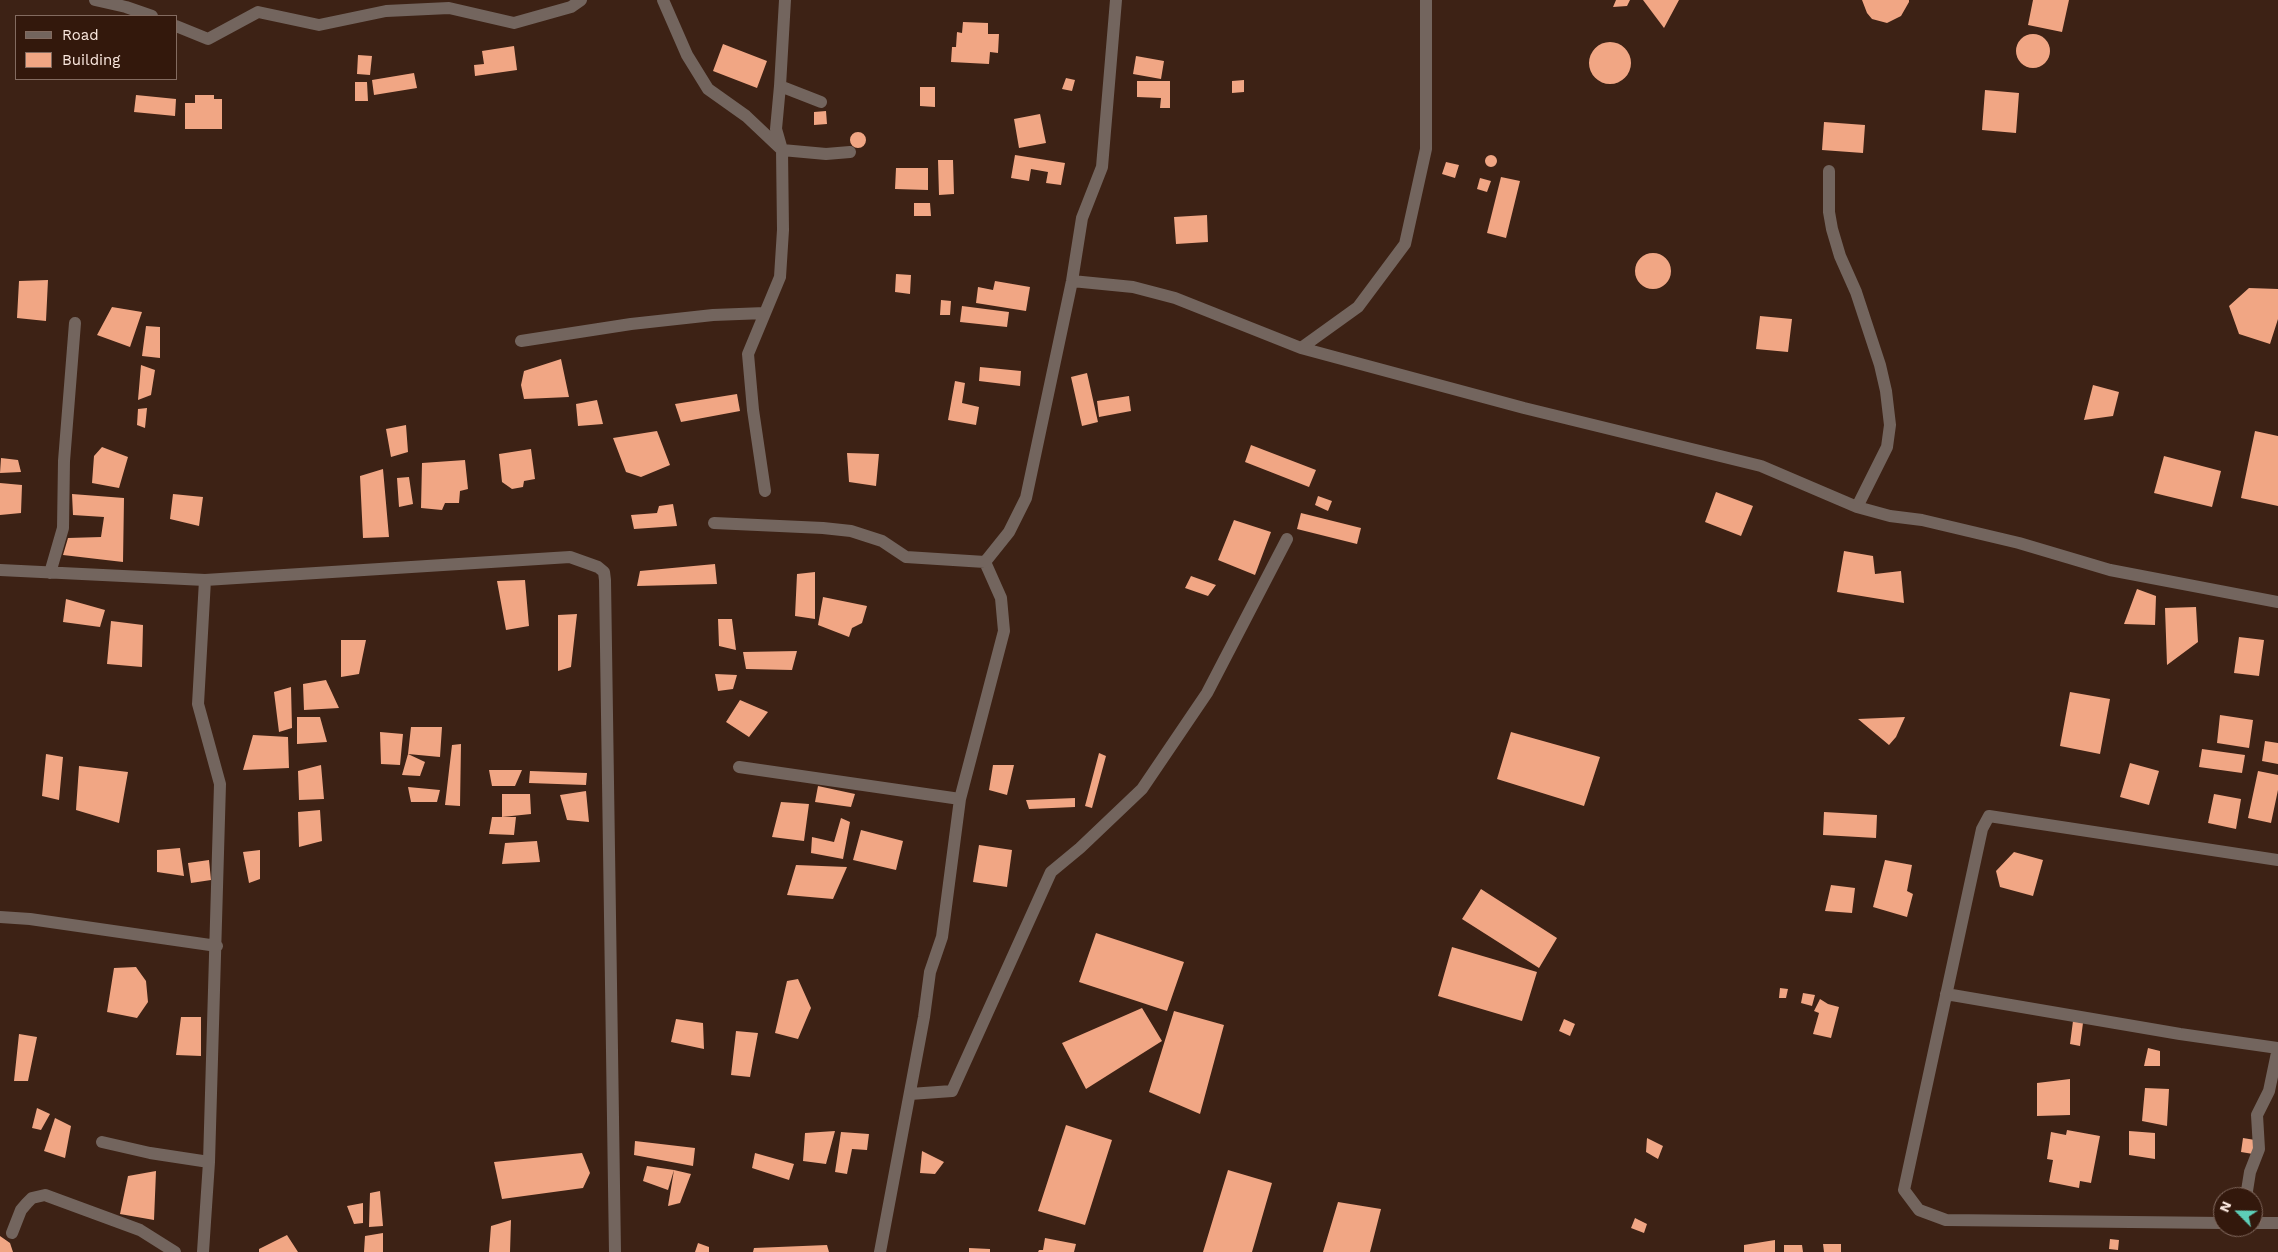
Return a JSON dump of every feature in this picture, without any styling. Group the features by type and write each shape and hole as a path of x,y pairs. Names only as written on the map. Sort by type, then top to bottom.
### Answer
{"street":[{"path":"95,0 126,7 149,15"},
{"path":"178,27 208,39 258,12 319,24 386,11 450,8 514,24 571,7 581,0"},
{"path":"663,0 687,55 708,89 746,116 782,150 826,154 850,152"},
{"path":"765,491 753,410 748,354 780,277 783,230 782,150 776,129 785,0"},
{"path":"985,562 1009,532 1026,498 1072,281 1082,218 1102,167 1116,0"},
{"path":"1301,348 1358,307 1405,244 1426,149 1426,0"},
{"path":"780,86 821,102"},
{"path":"1829,171 1829,212 1832,229 1840,256 1856,292 1880,366 1886,391 1890,425 1887,447 1857,507"},
{"path":"1072,281 1133,287 1175,298 1301,348 1524,408 1761,466 1857,507 1890,516 1922,520 2019,543 2110,570 2278,602"},
{"path":"520,341 631,324 713,315 765,312"},
{"path":"50,572 64,528 64,461 75,323"},
{"path":"714,524 823,528 851,531 882,541 906,557 985,562"},
{"path":"910,1094 952,1090 1051,872 1080,848 1142,789 1207,693 1287,539"},
{"path":"0,570 205,580 570,557 598,567 604,572 615,1252"},
{"path":"880,1252 910,1094 930,972 942,937 960,799 1004,631 1001,598 985,562"},
{"path":"203,1252 210,1162 220,784 198,704 205,580"},
{"path":"738,767 960,799"},
{"path":"2213,1223 1946,1220 1919,1210 1904,1190 1982,829 1990,816 2278,860"},
{"path":"0,917 30,919 217,946"},
{"path":"1946,994 2180,1034 2278,1048 2268,1091 2257,1115 2259,1149 2250,1172 2248,1187"},
{"path":"102,1142 150,1153 210,1162"},
{"path":"12,1233 21,1210 26,1203 32,1198 45,1195 140,1230 175,1252"},
{"path":"2263,1223 2278,1224"}],"building":[{"path":"1616,0 1630,0 1627,6 1613,7"},
{"path":"1643,0 1679,0 1664,28"},
{"path":"1862,0 1909,0 1909,2 1901,16 1887,23 1872,19 1867,13"},
{"path":"2033,0 2069,0 2062,32 2028,25"},
{"path":"963,22 988,23 988,34 999,34 998,53 990,52 989,64 951,62 952,47 956,47 957,32 962,33"},
{"path":"2033,34 2040,35 2045,39 2049,44 2049,58 2045,63 2040,67 2033,68 2026,67 2021,63 2017,58 2016,51 2017,44 2021,39 2026,35"},
{"path":"1610,42 1625,48 1631,63 1625,78 1610,84 1595,78 1589,63 1595,48"},
{"path":"723,44 767,61 757,88 713,71"},
{"path":"514,46 517,70 475,76 474,65 484,64 482,51"},
{"path":"358,55 372,56 370,75 357,74"},
{"path":"1136,56 1164,61 1161,79 1133,74"},
{"path":"414,73 417,88 374,95 372,80"},
{"path":"1066,78 1075,80 1072,91 1062,89"},
{"path":"1244,80 1244,92 1232,93 1232,81"},
{"path":"1137,81 1170,81 1170,108 1160,108 1161,98 1137,97"},
{"path":"355,82 367,82 368,101 355,101"},
{"path":"920,87 935,87 935,107 920,106"},
{"path":"1985,90 2019,93 2016,133 1982,130"},
{"path":"136,95 176,99 175,116 134,112"},
{"path":"195,95 214,95 214,99 222,99 222,129 185,129 185,103 195,103"},
{"path":"826,111 827,124 814,125 814,112"},
{"path":"1040,114 1046,143 1019,148 1014,119"},
{"path":"1824,122 1865,125 1863,153 1822,150"},
{"path":"855,132 861,132 866,137 864,146 855,148 850,143 850,137"},
{"path":"1015,155 1065,163 1061,185 1046,183 1048,172 1031,169 1029,181 1011,178"},
{"path":"1489,155 1493,155 1497,161 1493,167 1489,167 1485,163 1485,159"},
{"path":"938,160 953,160 954,194 939,195"},
{"path":"1446,162 1459,165 1455,178 1442,174"},
{"path":"896,168 928,168 928,190 895,189"},
{"path":"1501,177 1520,181 1506,238 1487,233"},
{"path":"1480,178 1491,181 1487,192 1477,189"},
{"path":"914,203 930,203 931,216 914,216"},
{"path":"1207,215 1208,242 1176,244 1174,217"},
{"path":"1653,253 1660,254 1666,258 1670,264 1670,278 1666,284 1660,288 1653,289 1646,288 1640,284 1636,278 1635,271 1636,264 1640,258 1646,254"},
{"path":"896,274 911,275 910,294 895,292"},
{"path":"48,280 46,321 17,318 19,281"},
{"path":"995,281 1030,287 1026,311 976,303 978,287 993,290"},
{"path":"2249,288 2278,289 2278,319 2270,344 2239,334 2229,306"},
{"path":"941,300 951,301 950,315 940,315"},
{"path":"962,306 1009,312 1007,327 960,322"},
{"path":"112,307 142,312 130,347 97,335"},
{"path":"1760,316 1792,319 1788,352 1756,349"},
{"path":"146,326 160,327 160,358 142,356"},
{"path":"561,359 569,397 524,399 521,385 524,371"},
{"path":"141,365 155,370 151,395 138,400"},
{"path":"980,367 1021,371 1020,386 979,381"},
{"path":"1087,373 1098,422 1082,426 1071,377"},
{"path":"955,381 965,383 962,403 979,407 976,425 948,420"},
{"path":"2093,385 2119,392 2113,416 2084,420"},
{"path":"737,394 740,411 681,422 675,404"},
{"path":"1129,396 1131,411 1099,417 1097,401"},
{"path":"597,400 603,424 578,426 576,404"},
{"path":"147,408 145,428 137,425 138,409"},
{"path":"406,425 408,452 391,457 386,429"},
{"path":"657,431 670,465 641,477 626,472 613,438"},
{"path":"2255,431 2278,436 2278,506 2241,498"},
{"path":"1251,445 1316,470 1309,487 1245,462"},
{"path":"102,447 128,457 119,488 92,483 94,456"},
{"path":"531,449 535,479 524,481 523,487 512,489 502,482 499,454"},
{"path":"847,453 879,454 876,486 849,482"},
{"path":"2164,456 2221,471 2212,507 2154,493"},
{"path":"1,458 18,460 21,472 0,473"},
{"path":"465,460 468,489 460,491 459,503 445,503 442,510 421,508 422,463"},
{"path":"383,469 389,537 363,538 360,476"},
{"path":"409,477 413,504 399,507 397,478"},
{"path":"0,483 22,485 21,513 0,515"},
{"path":"1716,492 1753,506 1741,536 1705,522"},
{"path":"72,494 124,498 123,562 63,555 68,538 101,537 104,517 73,515"},
{"path":"173,494 203,497 199,526 170,519"},
{"path":"1318,496 1332,501 1328,511 1315,505"},
{"path":"673,504 677,526 634,529 631,515 657,513 659,506"},
{"path":"1301,513 1361,528 1357,544 1297,529"},
{"path":"1234,520 1271,532 1255,575 1218,560"},
{"path":"1844,551 1873,556 1875,574 1901,571 1904,603 1837,592"},
{"path":"715,564 717,584 637,586 640,571"},
{"path":"815,572 815,619 795,616 797,574"},
{"path":"1191,576 1216,585 1208,596 1185,588"},
{"path":"525,580 529,626 506,630 497,581"},
{"path":"2137,589 2156,596 2155,625 2124,624"},
{"path":"823,597 867,606 862,623 852,628 849,637 818,625"},
{"path":"66,599 105,610 100,627 63,622"},
{"path":"2196,607 2198,642 2167,665 2165,608"},
{"path":"577,614 571,667 558,671 558,615"},
{"path":"718,619 732,619 736,650 719,646"},
{"path":"111,621 143,625 142,667 107,664"},
{"path":"2239,637 2264,640 2259,676 2234,673"},
{"path":"341,640 366,640 359,674 341,677"},
{"path":"797,651 792,670 746,669 743,652"},
{"path":"715,674 737,675 733,689 718,691"},
{"path":"326,680 339,708 304,710 303,684"},
{"path":"291,687 292,728 279,732 274,692"},
{"path":"2070,692 2110,699 2100,754 2060,746"},
{"path":"740,700 768,712 749,737 726,722"},
{"path":"2220,715 2253,720 2249,748 2217,743"},
{"path":"297,717 320,717 327,742 297,744"},
{"path":"1905,717 1896,737 1889,745 1858,719"},
{"path":"411,727 442,727 440,757 408,754"},
{"path":"380,732 403,734 400,765 381,764"},
{"path":"1511,732 1600,757 1584,806 1497,779"},
{"path":"253,735 288,737 289,768 243,770"},
{"path":"2265,741 2278,743 2278,764 2262,761"},
{"path":"461,744 460,806 445,805 452,745"},
{"path":"2202,749 2245,755 2242,773 2199,767"},
{"path":"1099,753 1106,756 1092,808 1085,806"},
{"path":"46,754 63,757 59,800 42,796"},
{"path":"408,754 425,762 420,776 402,775"},
{"path":"2130,763 2159,771 2149,805 2120,797"},
{"path":"321,765 324,799 299,800 298,771"},
{"path":"993,765 1014,765 1007,795 989,790"},
{"path":"79,766 128,772 119,823 76,810"},
{"path":"489,770 522,770 515,786 492,786"},
{"path":"530,771 587,773 586,785 529,783"},
{"path":"2258,771 2278,775 2278,790 2271,823 2248,818"},
{"path":"818,786 855,794 851,807 815,802"},
{"path":"408,787 440,790 437,802 411,802"},
{"path":"586,791 589,822 567,820 560,795"},
{"path":"502,794 530,794 531,814 502,817"},
{"path":"2214,794 2241,799 2236,829 2208,823"},
{"path":"1075,798 1075,807 1029,809 1026,800"},
{"path":"781,802 809,804 804,841 772,837"},
{"path":"320,810 322,841 299,847 298,812"},
{"path":"1824,812 1877,815 1876,838 1823,835"},
{"path":"492,817 516,817 514,835 489,834"},
{"path":"841,818 850,822 843,859 811,853 812,837 834,842"},
{"path":"861,830 903,841 896,870 853,860"},
{"path":"537,841 540,862 502,864 505,843"},
{"path":"979,845 1012,850 1007,887 973,882"},
{"path":"180,848 184,876 157,872 157,850"},
{"path":"260,850 260,879 249,883 243,852"},
{"path":"2014,852 2043,860 2033,896 2000,887 1996,871"},
{"path":"209,860 211,880 191,883 188,863"},
{"path":"1885,860 1912,865 1907,891 1913,894 1907,917 1873,907"},
{"path":"796,865 847,867 833,899 787,895"},
{"path":"1831,885 1855,888 1852,913 1825,911"},
{"path":"1481,889 1557,938 1539,968 1462,919"},
{"path":"1096,933 1184,962 1167,1011 1079,982"},
{"path":"1452,947 1537,972 1522,1021 1438,996"},
{"path":"136,967 146,981 148,1002 137,1018 107,1012 114,968"},
{"path":"798,979 811,1008 798,1039 775,1033 787,981"},
{"path":"1780,988 1788,989 1786,998 1779,998"},
{"path":"1803,993 1815,995 1812,1006 1801,1003"},
{"path":"1820,999 1828,1004 1839,1007 1831,1038 1813,1034 1819,1013 1814,1011"},
{"path":"1142,1008 1162,1041 1086,1089 1062,1043"},
{"path":"1174,1011 1224,1025 1200,1114 1149,1092"},
{"path":"181,1017 201,1017 201,1056 176,1055"},
{"path":"676,1019 703,1023 704,1049 671,1042"},
{"path":"1564,1019 1575,1024 1570,1036 1559,1031"},
{"path":"2073,1021 2083,1023 2080,1046 2070,1044"},
{"path":"736,1031 758,1033 750,1077 731,1075"},
{"path":"19,1034 37,1037 28,1081 14,1081"},
{"path":"2148,1048 2160,1051 2160,1066 2144,1066"},
{"path":"2070,1079 2070,1115 2037,1116 2037,1083"},
{"path":"2145,1088 2169,1089 2167,1126 2142,1121"},
{"path":"37,1108 50,1114 41,1130 32,1128"},
{"path":"55,1118 71,1126 65,1158 44,1151"},
{"path":"1066,1125 1112,1140 1085,1225 1038,1211"},
{"path":"2067,1130 2100,1136 2091,1183 2080,1181 2079,1188 2049,1182 2053,1160 2047,1159 2051,1132 2066,1135"},
{"path":"835,1131 826,1164 803,1161 805,1133"},
{"path":"2129,1131 2155,1133 2155,1159 2129,1155"},
{"path":"841,1132 869,1134 867,1150 852,1149 847,1174 835,1172"},
{"path":"1647,1138 1663,1146 1658,1159 1646,1152"},
{"path":"2243,1138 2255,1140 2253,1154 2241,1152"},
{"path":"635,1141 695,1148 693,1166 634,1155"},
{"path":"922,1151 944,1162 935,1174 920,1173"},
{"path":"582,1153 590,1173 583,1188 502,1199 494,1162"},
{"path":"755,1153 794,1164 789,1180 752,1168"},
{"path":"647,1166 674,1170 668,1190 643,1181"},
{"path":"674,1170 691,1174 680,1203 668,1206"},
{"path":"1228,1170 1272,1183 1252,1252 1203,1252"},
{"path":"156,1171 154,1220 120,1214 128,1176"},
{"path":"380,1191 383,1226 369,1227 370,1193"},
{"path":"1338,1202 1381,1209 1370,1252 1323,1252"},
{"path":"363,1203 363,1223 354,1224 347,1206"},
{"path":"1635,1218 1647,1224 1644,1233 1631,1228"},
{"path":"511,1220 510,1252 489,1252 491,1226"},
{"path":"383,1233 383,1252 364,1252 365,1236"},
{"path":"287,1235 298,1252 259,1252 259,1249"},
{"path":"0,1236 10,1243 13,1252 0,1252"},
{"path":"1045,1238 1076,1244 1074,1252 1038,1252 1043,1250"},
{"path":"2110,1239 2119,1240 2118,1250 2109,1249"},
{"path":"1775,1240 1775,1252 1744,1252 1744,1245"},
{"path":"698,1243 709,1247 709,1252 695,1252"},
{"path":"1823,1244 1841,1244 1841,1252 1824,1252"},
{"path":"827,1245 829,1252 753,1252 754,1248"},
{"path":"1784,1245 1802,1245 1803,1252 1784,1252"},
{"path":"969,1248 990,1249 990,1252 969,1252"}]}
